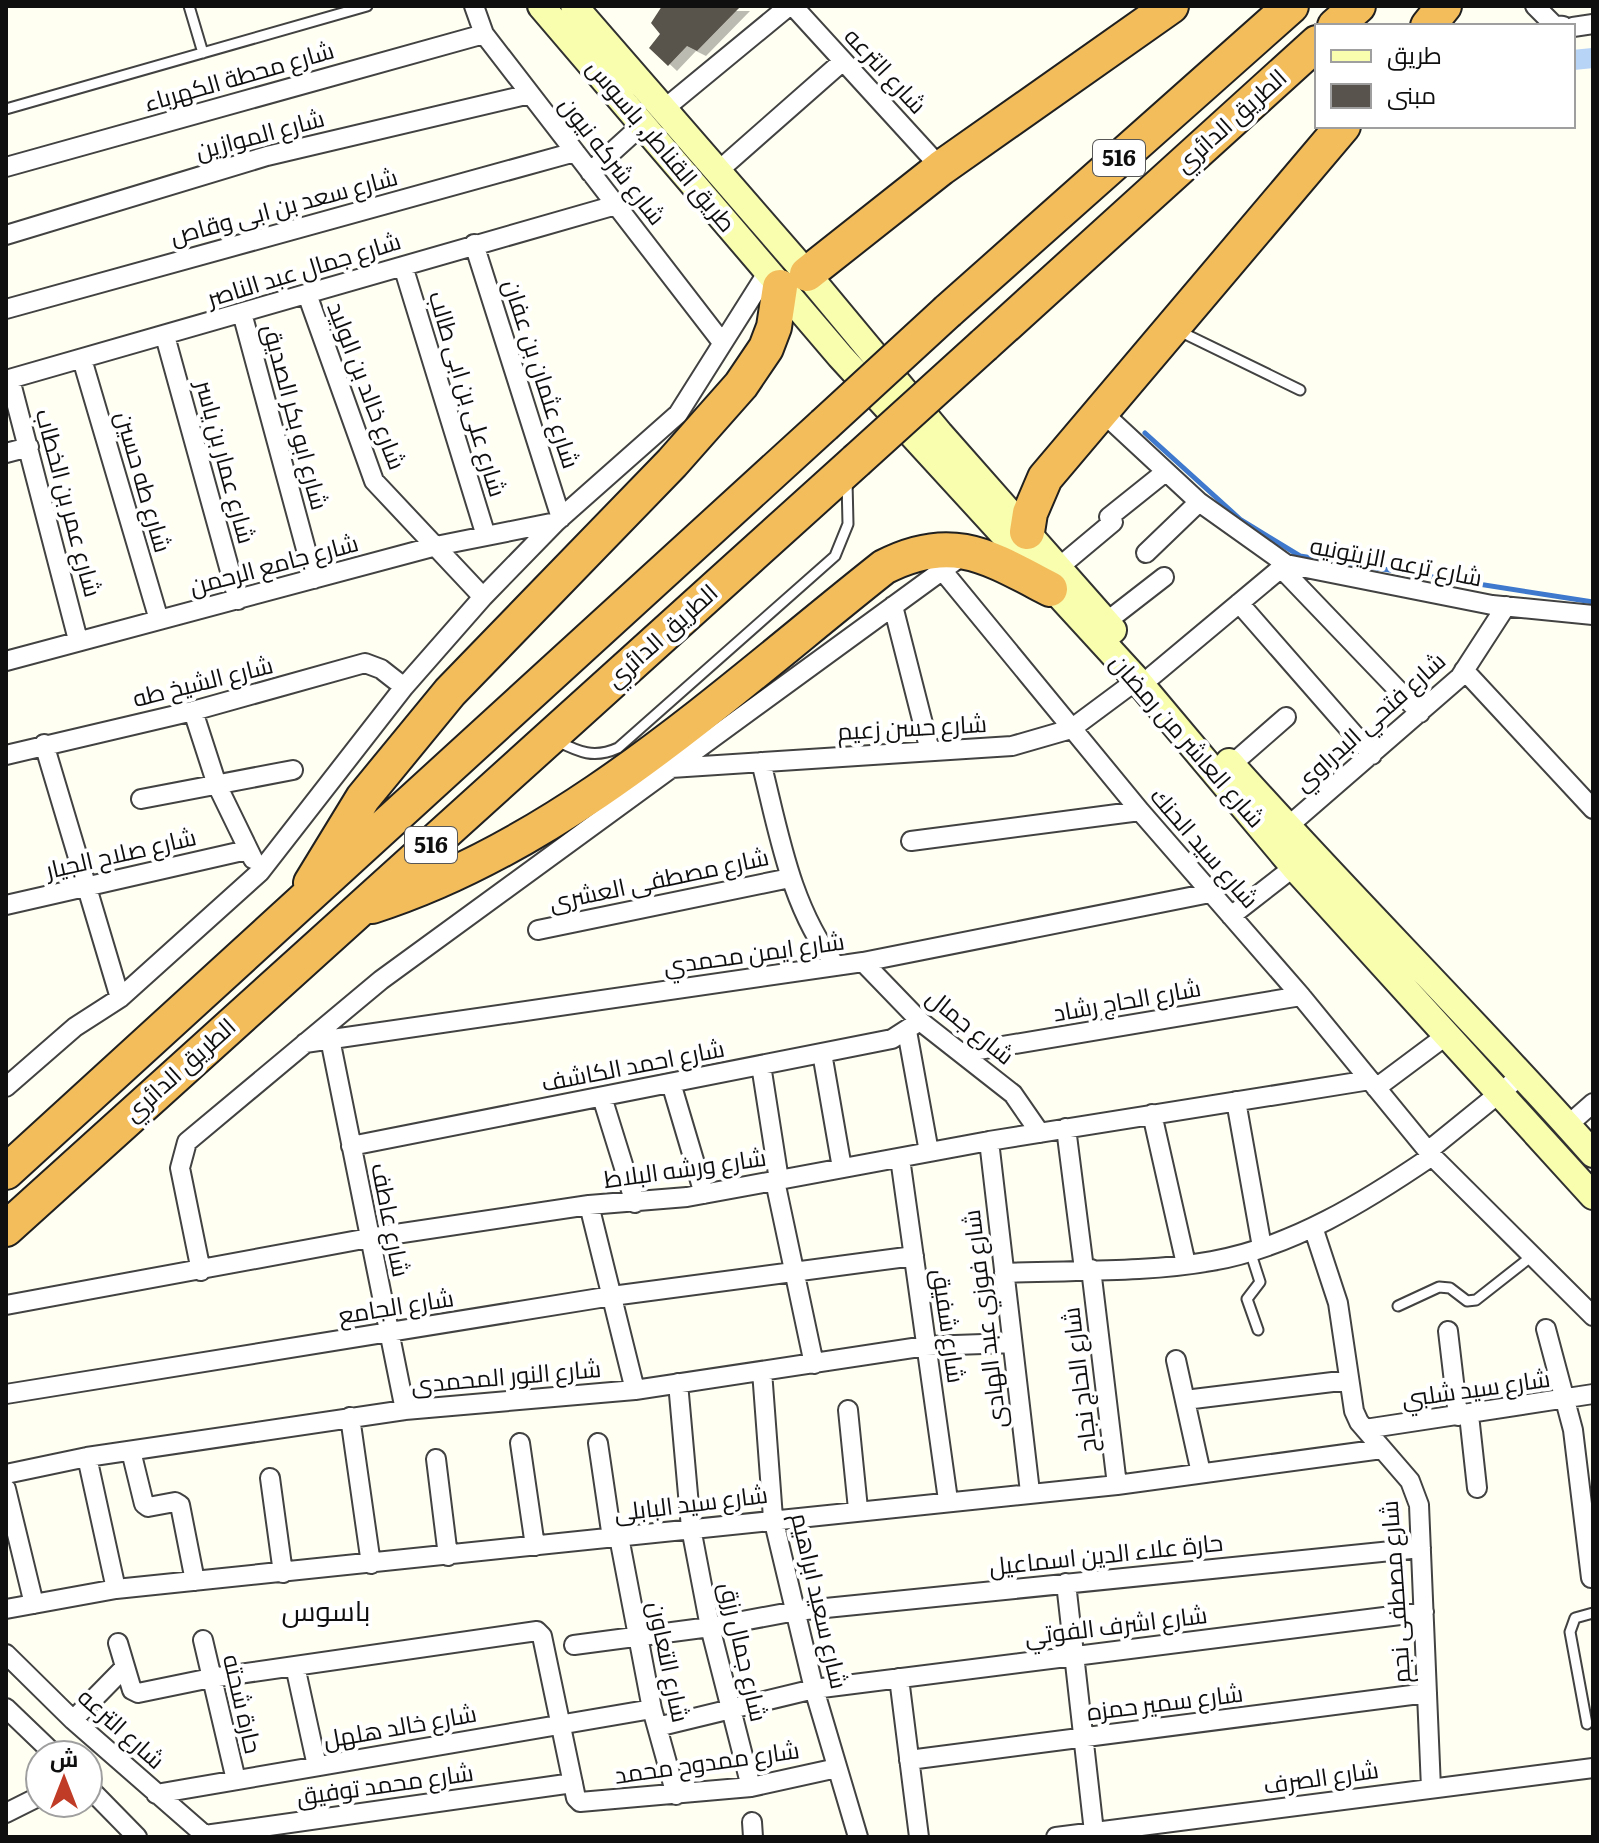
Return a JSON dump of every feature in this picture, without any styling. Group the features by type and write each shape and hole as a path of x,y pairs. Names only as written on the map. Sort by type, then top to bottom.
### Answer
{"highway":[{"path":"302,904 317,870 363,798 430,716 672,463 741,385 770,338 785,278 1171,6"},
{"name":"الطريق الدائري","path":"6,1172 948,311 1291,6"},
{"path":"1337,24 1358,6"},
{"path":"1430,24 1444,6"},
{"name":"الطريق الدائري","path":"6,1229 1315,45"},
{"path":"1027,532 1030,513 1045,478 1341,128"},
{"path":"360,910 455,875 519,842 611,780 884,567 925,550 969,551 1054,578"}],"main road":[{"name":"طريق القناطر, باسوس","path":"541,6 653,116 717,172 785,278"},
{"name":"طريق القناطر, باسوس","path":"574,6 653,116 785,278"},
{"name":"شارع العاشر من رمضان","path":"785,278 1027,532 1054,578 1106,622 1145,678 1294,867 1593,1196"},
{"name":"شارع العاشر من رمضان","path":"785,278 1145,678 1523,1074 1593,1154"}],"street":[{"name":"شارع شركه نيون","path":"474,6 484,34 721,341"},
{"path":"590,172 653,116 791,6"},
{"name":"شارع الترعه","path":"791,6 941,168"},
{"path":"1535,6 1553,24"},
{"name":"شارع محطة الكهرباء","path":"6,167 484,34"},
{"path":"717,172 843,61"},
{"name":"شارع الموازين","path":"6,235 267,156 530,94"},
{"name":"شارع سعد بن ابى وقاص","path":"6,309 575,152"},
{"name":"شارع جمال عبد الناصر","path":"8,379 616,205"},
{"name":"شارع عثمان بن عفان","path":"474,244 559,520"},
{"name":"شارع على بن ابى طالب","path":"403,266 486,536"},
{"path":"6,1087 75,1027 120,998 260,872 404,687 483,597 559,520 678,414 721,341 785,278"},
{"name":"شارع خالد بن الوليد","path":"307,294 374,481 483,597"},
{"name":"شارع ابو بكر الصديق","path":"242,313 314,579"},
{"name":"شارع عمار بن ياسر","path":"165,336 238,600"},
{"name":"شارع طه حسين","path":"82,359 159,620"},
{"name":"شارع عمر بن الخطاب","path":"8,379 29,447 78,640"},
{"name":"شارع ترعه الزيتونيه","path":"1102,412 1164,473 1284,566 1506,606 1593,615"},
{"path":"6,453 29,447"},
{"path":"1054,578 1113,522 1109,517 1164,473"},
{"path":"1146,553 1199,502"},
{"name":"شارع جامع الرحمن","path":"6,661 436,546 559,520"},
{"path":"201,1271 181,1180 182,1151 187,1142 381,980 969,551"},
{"path":"1284,566 1420,713"},
{"name":"شارع حسن زعيم","path":"671,768 1012,746 1071,729 1145,678 1284,566"},
{"name":"شارع سيد الحنك","path":"942,570 1071,729 1301,996 1430,1153 1593,1316"},
{"path":"1106,622 1164,577"},
{"path":"1239,603 1372,755"},
{"path":"893,606 930,751"},
{"name":"شارع فتحي البدراوي","path":"1286,828 1420,713 1464,670 1506,606"},
{"name":"شارع الشيخ طه","path":"6,755 193,711 365,663 381,669 404,687"},
{"path":"1464,670 1592,807"},
{"path":"193,711 217,785 260,872"},
{"path":"1231,765 1286,717"},
{"path":"44,744 120,998"},
{"path":"761,762 790,878 803,913 836,966"},
{"path":"141,799 293,770"},
{"path":"911,841 1140,811"},
{"name":"شارع صلاح الجيار","path":"6,905 247,850"},
{"path":"1231,916 1294,867"},
{"name":"شارع مصطفى العشرى","path":"538,930 790,878"},
{"name":"شارع ايمن محمدي","path":"302,1044 863,962 1210,893"},
{"name":"شارع جمال","path":"863,962 914,1026 961,1053 1013,1094 1040,1133"},
{"name":"شارع الحاج رشاد","path":"961,1053 1301,996"},
{"path":"914,1026 929,1152"},
{"name":"شارع احمد الكاشف","path":"351,1146 892,1039 914,1026"},
{"path":"1373,1084 1447,1035"},
{"name":"شارع عاطف","path":"330,1039 405,1410"},
{"path":"822,1053 842,1168"},
{"path":"761,1065 777,1181 814,1364"},
{"path":"1004,1273 1186,1264 1256,1249 1313,1227 1378,1194 1523,1074"},
{"path":"671,1083 704,1194"},
{"name":"شارع ورشه البلاط","path":"6,1305 369,1238 589,1205 704,1194 1066,1128 1236,1101 1373,1084"},
{"path":"602,1097 635,1203"},
{"path":"1236,1101 1256,1249"},
{"path":"1568,1125 1593,1103"},
{"path":"1152,1114 1186,1264"},
{"name":"شارع الحاج نجاح","path":"1066,1128 1117,1485"},
{"name":"شارع فوزي عبد الهادى","path":"989,1141 1030,1492"},
{"name":"شارع شفيق","path":"900,1158 948,1500"},
{"path":"589,1205 635,1390"},
{"name":"شارع مصطفى نجم","path":"1313,1227 1338,1303 1354,1411 1365,1429 1410,1481 1417,1496 1431,1788"},
{"name":"شارع الجامع","path":"6,1394 612,1296 914,1256"},
{"path":"1546,1329 1573,1430 1591,1578"},
{"path":"1448,1331 1477,1488"},
{"name":"شارع النور المحمدى","path":"6,1474 87,1457 350,1417 635,1390 926,1346 1012,1343"},
{"path":"1176,1360 1201,1473"},
{"name":"شارع سعيد ابراهيم","path":"762,1371 773,1518 814,1689 858,1837"},
{"path":"1185,1400 1349,1380"},
{"path":"678,1383 691,1528"},
{"name":"شارع سيد شلبي","path":"1365,1429 1593,1394"},
{"path":"848,1410 858,1509"},
{"path":"350,1417 371,1564"},
{"path":"520,1443 535,1546"},
{"name":"شارع التعاون","path":"598,1443 654,1718 676,1795"},
{"name":"شارع سيد البابلى","path":"6,1609 116,1589 448,1556 858,1509 1117,1485 1382,1449"},
{"path":"131,1451 144,1504 148,1507 175,1502 180,1505 195,1581"},
{"path":"87,1457 116,1589"},
{"path":"436,1459 448,1556"},
{"path":"270,1478 283,1573"},
{"path":"6,1489 34,1604"},
{"name":"شارع جمال رزق","path":"691,1528 710,1627 751,1787"},
{"name":"حارة علاء الدين اسماعيل","path":"574,1645 710,1627 796,1611 1421,1548"},
{"path":"1066,1583 1094,1832"},
{"name":"شارع اشرف الفوتي","path":"730,1707 814,1689 1424,1612"},
{"path":"118,1643 132,1690 138,1693 211,1678 541,1633 573,1783"},
{"name":"حارة شحته","path":"203,1640 236,1780"},
{"name":"شارع الترعه","path":"6,1654 73,1720 206,1836"},
{"path":"295,1666 317,1766"},
{"path":"73,1720 125,1667"},
{"path":"899,1678 919,1837"},
{"name":"شارع سمير حمزه","path":"909,1760 1427,1693"},
{"name":"شارع خالد هلهل","path":"156,1794 561,1724 654,1718 730,1707"},
{"path":"6,1708 38,1739"},
{"name":"شارع ممدوح محمد","path":"573,1783 576,1798 583,1804 751,1787 837,1768"},
{"name":"شارع الصرف","path":"1056,1837 1593,1768"},
{"name":"شارع محمد توفيق","path":"206,1836 573,1783"},
{"path":"104,1803 137,1837"},
{"path":"6,1813 24,1804"}],"lane":[{"path":"189,6 203,53"},
{"path":"6,109 367,6"},
{"path":"1172,328 1300,390"},
{"path":"550,738 585,754 599,754 618,748 835,556 848,524 852,465"},
{"path":"1256,1249 1260,1282 1247,1299 1258,1330"},
{"path":"1398,1306 1439,1287 1450,1288 1463,1300 1476,1300 1532,1256"},
{"path":"1587,1724 1570,1632 1575,1618 1593,1613"}],"building":[{"path":"662,6 741,6 697,51 687,46 668,66 649,48 660,34 651,23"}],"waterway":[{"path":"1575,60 1593,58"},
{"path":"1145,433 1241,520 1300,556 1593,602"}],"district":[{"name":"باسوس","path":"326,1611"}]}
